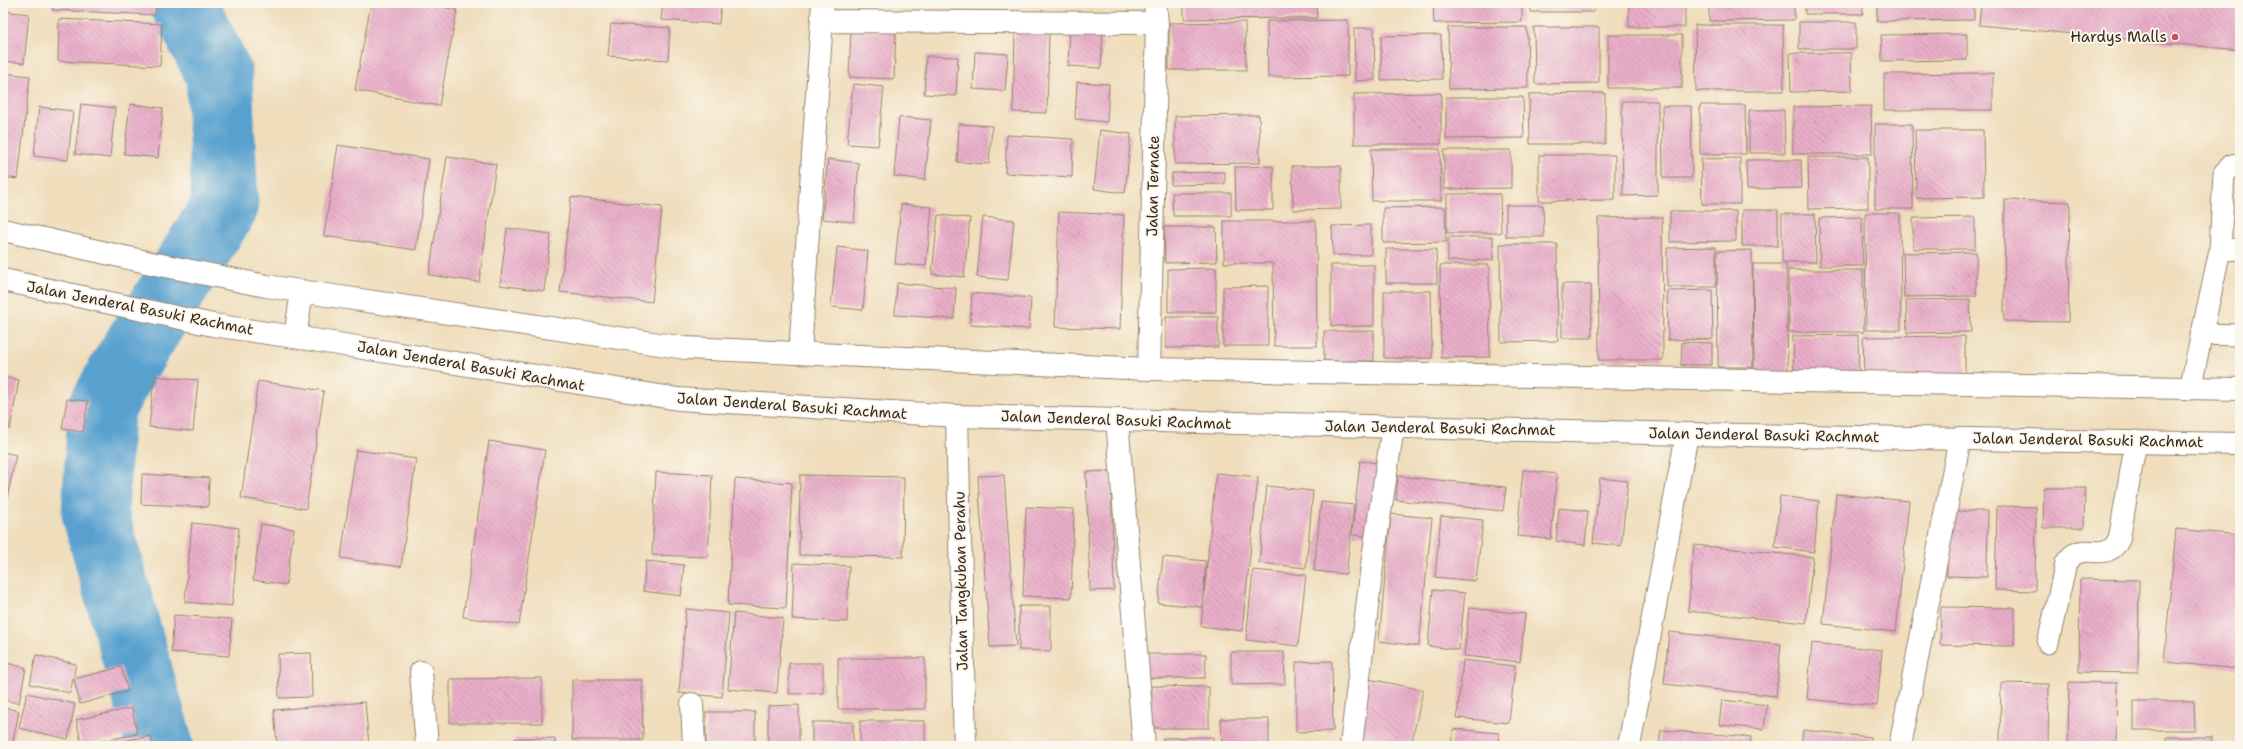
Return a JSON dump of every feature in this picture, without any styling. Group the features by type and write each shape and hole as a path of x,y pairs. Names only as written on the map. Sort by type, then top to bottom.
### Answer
{"main road":[{"path":"800,354 823,12 1156,13"},
{"name":"Jalan Ternate","path":"1149,369 1156,13"},
{"path":"3,230 151,264 266,286 686,348 1149,369 2240,389"},
{"name":"Jalan Jenderal Basuki Rachmat","path":"3,280 213,325 678,399 957,416 1687,434 2240,444"},
{"path":"295,337 302,291"},
{"name":"Jalan Tangkuban Perahu","path":"957,416 965,746"},
{"path":"1117,420 1144,746"},
{"path":"1351,746 1372,565 1393,427"},
{"path":"1630,746 1687,434"},
{"path":"1900,746 1960,438"},
{"path":"421,672 427,746"},
{"path":"692,704 694,746"}],"lane":[{"path":"2190,388 2201,334 2230,250 2224,173 2232,165 2240,164"},
{"path":"2201,334 2240,335"},
{"path":"2048,643 2066,563 2069,558 2075,552 2107,551 2112,549 2119,540 2136,441"}],"building":[{"path":"53,3 156,3 155,15 52,10"},
{"path":"371,3 422,3 457,10 439,106 355,90"},
{"path":"663,3 721,3 719,24 661,20"},
{"path":"1184,3 1316,3 1317,18 1184,19"},
{"path":"1433,3 1522,3 1522,22 1434,23"},
{"path":"1531,3 1594,3 1594,12 1531,12"},
{"path":"1629,3 1685,3 1685,27 1629,27"},
{"path":"1709,3 1794,3 1794,20 1709,21"},
{"path":"1805,3 1863,3 1863,14 1805,14"},
{"path":"1877,3 1974,3 1974,20 1877,21"},
{"name":"Hardys Malls","path":"1981,3 2240,3 2240,50 1979,25"},
{"path":"3,11 29,14 24,63 3,61"},
{"path":"59,19 162,24 160,66 58,61"},
{"path":"1348,20 1348,76 1268,77 1267,21"},
{"path":"1245,22 1246,70 1169,70 1169,23"},
{"path":"1799,22 1856,22 1856,49 1799,49"},
{"path":"611,24 670,28 668,60 608,56"},
{"path":"1695,25 1783,25 1784,91 1696,91"},
{"path":"1448,27 1527,27 1528,88 1449,89"},
{"path":"1534,27 1599,27 1599,83 1535,84"},
{"path":"1070,28 1103,30 1101,68 1068,66"},
{"path":"1354,28 1374,28 1375,80 1355,81"},
{"path":"851,30 896,32 894,79 849,77"},
{"path":"1015,33 1049,33 1047,113 1013,112"},
{"path":"1967,34 1967,60 1882,61 1881,35"},
{"path":"1441,35 1442,79 1381,80 1381,36"},
{"path":"1608,35 1682,35 1682,88 1608,88"},
{"path":"975,52 1008,54 1005,91 973,89"},
{"path":"1790,53 1851,53 1852,91 1791,92"},
{"path":"926,56 958,57 956,96 924,94"},
{"path":"3,73 30,76 18,179 3,177"},
{"path":"1993,73 1993,110 1884,110 1884,74"},
{"path":"1077,82 1109,84 1107,122 1075,119"},
{"path":"853,84 884,87 878,146 847,144"},
{"path":"1441,93 1441,144 1354,144 1354,94"},
{"path":"1605,93 1605,144 1530,144 1529,94"},
{"path":"1446,97 1523,97 1524,138 1446,139"},
{"path":"1622,101 1658,101 1658,195 1623,196"},
{"path":"81,104 115,108 110,158 75,154"},
{"path":"130,104 163,108 158,158 124,154"},
{"path":"1700,105 1745,105 1746,154 1700,154"},
{"path":"1662,106 1691,106 1692,178 1663,178"},
{"path":"1871,106 1872,154 1793,154 1793,107"},
{"path":"39,107 73,111 68,160 34,156"},
{"path":"1749,110 1784,110 1785,153 1749,153"},
{"path":"1259,115 1260,163 1175,164 1175,116"},
{"path":"899,117 931,120 925,180 894,176"},
{"path":"959,124 992,126 989,164 957,162"},
{"path":"1875,124 1912,124 1913,209 1875,209"},
{"path":"1100,130 1131,134 1125,193 1094,189"},
{"path":"1915,130 1983,130 1984,197 1916,198"},
{"path":"1007,135 1073,139 1072,177 1005,173"},
{"path":"338,145 429,159 416,250 324,236"},
{"path":"1371,149 1440,149 1441,201 1372,201"},
{"path":"1444,150 1511,150 1511,188 1444,189"},
{"path":"1539,155 1615,155 1615,200 1539,201"},
{"path":"447,157 496,164 479,282 429,275"},
{"path":"1808,157 1868,157 1868,208 1809,209"},
{"path":"1740,158 1740,204 1702,204 1701,159"},
{"path":"828,159 859,163 854,222 822,219"},
{"path":"1746,160 1801,160 1802,188 1747,189"},
{"path":"1273,166 1273,210 1236,210 1235,167"},
{"path":"1292,166 1341,166 1341,209 1293,210"},
{"path":"1225,172 1225,184 1171,185 1172,173"},
{"path":"1172,193 1231,193 1231,216 1173,216"},
{"path":"1447,194 1500,194 1501,233 1447,233"},
{"path":"571,197 662,207 652,302 560,292"},
{"path":"2005,200 2070,202 2068,322 2004,321"},
{"path":"901,204 932,207 926,266 895,264"},
{"path":"1506,205 1543,205 1544,237 1506,237"},
{"path":"1445,207 1446,242 1383,243 1383,208"},
{"path":"1742,210 1778,210 1778,246 1742,246"},
{"path":"1670,211 1736,211 1736,241 1670,242"},
{"path":"1059,212 1124,215 1120,329 1055,327"},
{"path":"1865,213 1900,213 1901,330 1866,330"},
{"path":"1782,214 1815,214 1816,262 1782,262"},
{"path":"938,215 970,218 964,277 932,274"},
{"path":"983,217 1014,220 1008,280 977,277"},
{"path":"1662,217 1663,360 1599,360 1598,218"},
{"path":"1862,217 1863,266 1820,266 1819,218"},
{"path":"1975,217 1975,249 1913,249 1913,218"},
{"path":"1224,221 1316,221 1317,346 1274,346 1273,263 1224,263"},
{"path":"1371,225 1371,255 1333,255 1332,226"},
{"path":"1164,227 1216,227 1217,262 1165,263"},
{"path":"507,228 551,234 544,291 500,285"},
{"path":"1448,237 1493,237 1493,260 1448,261"},
{"path":"1500,244 1557,244 1558,341 1501,342"},
{"path":"837,247 868,251 863,310 831,307"},
{"path":"1716,247 1716,287 1667,287 1667,248"},
{"path":"1386,249 1436,249 1437,283 1386,283"},
{"path":"1752,250 1753,367 1718,367 1717,251"},
{"path":"1976,252 1976,296 1904,297 1903,253"},
{"path":"1753,264 1786,264 1788,374 1754,374"},
{"path":"1331,265 1374,265 1374,326 1331,326"},
{"path":"1440,265 1489,265 1490,357 1441,358"},
{"path":"1216,268 1216,312 1168,312 1168,269"},
{"path":"1788,270 1863,270 1864,332 1789,332"},
{"path":"897,283 956,288 954,319 895,315"},
{"path":"1562,284 1591,284 1592,338 1562,338"},
{"path":"1268,286 1268,346 1223,346 1223,287"},
{"path":"1712,290 1713,339 1668,340 1667,291"},
{"path":"1384,291 1431,291 1432,358 1384,358"},
{"path":"972,293 1031,298 1029,329 970,325"},
{"path":"1970,299 1971,332 1907,333 1906,300"},
{"path":"1166,317 1218,317 1218,347 1166,348"},
{"path":"1324,331 1374,331 1374,361 1324,361"},
{"path":"1858,335 1859,374 1794,374 1793,336"},
{"path":"1965,336 1965,376 1864,377 1863,337"},
{"path":"1682,342 1712,343 1712,365 1681,365"},
{"path":"154,376 198,380 193,431 149,427"},
{"path":"3,377 19,380 10,429 3,428"},
{"path":"258,381 324,391 306,509 241,498"},
{"path":"67,399 88,401 83,432 62,429"},
{"path":"489,441 545,450 519,625 463,617"},
{"path":"356,450 416,459 401,567 341,558"},
{"path":"3,452 16,455 4,512 3,511"},
{"path":"1360,461 1378,463 1370,536 1352,535"},
{"path":"1523,470 1557,474 1551,539 1517,536"},
{"path":"1111,471 1114,590 1090,591 1086,472"},
{"path":"656,472 712,475 708,557 652,555"},
{"path":"1216,473 1258,477 1242,631 1201,626"},
{"path":"142,474 209,478 208,507 141,504"},
{"path":"800,475 904,477 903,557 799,555"},
{"path":"1004,475 1016,646 990,647 978,476"},
{"path":"1398,476 1506,487 1503,511 1396,500"},
{"path":"1600,478 1628,481 1621,546 1593,543"},
{"path":"735,479 792,483 786,608 728,605"},
{"path":"1267,486 1313,491 1306,568 1259,563"},
{"path":"2044,488 2085,488 2084,528 2043,528"},
{"path":"1836,494 1909,501 1896,632 1823,624"},
{"path":"1780,496 1819,501 1814,552 1775,547"},
{"path":"1321,502 1354,505 1346,574 1314,571"},
{"path":"1997,506 2036,507 2035,591 1995,590"},
{"path":"1026,507 1074,509 1071,598 1023,596"},
{"path":"1559,508 1588,511 1585,545 1556,541"},
{"path":"1948,511 1988,511 1987,577 1947,576"},
{"path":"1391,514 1432,518 1419,646 1379,641"},
{"path":"1441,516 1483,520 1476,581 1435,577"},
{"path":"192,523 239,528 232,606 185,602"},
{"path":"261,524 294,529 286,585 253,580"},
{"path":"2176,529 2240,535 2240,669 2164,662"},
{"path":"1694,545 1813,557 1806,623 1688,611"},
{"path":"1163,557 1206,561 1202,607 1158,603"},
{"path":"646,561 684,565 681,596 643,591"},
{"path":"794,563 849,566 847,622 792,619"},
{"path":"1253,570 1306,575 1298,646 1246,640"},
{"path":"2080,579 2139,580 2138,673 2079,672"},
{"path":"1433,590 1465,593 1459,650 1428,646"},
{"path":"1019,606 1051,606 1051,651 1019,650"},
{"path":"1941,607 2015,608 2014,646 1940,645"},
{"path":"1469,608 1525,614 1520,662 1464,656"},
{"path":"686,609 729,613 722,697 679,693"},
{"path":"734,613 783,618 777,693 728,689"},
{"path":"174,615 232,619 229,656 171,652"},
{"path":"1669,632 1781,644 1776,696 1664,684"},
{"path":"1812,643 1882,650 1877,706 1807,699"},
{"path":"1231,652 1284,652 1285,684 1231,685"},
{"path":"311,653 312,697 279,698 278,654"},
{"path":"1147,654 1206,654 1205,678 1147,678"},
{"path":"36,655 76,664 70,693 30,684"},
{"path":"838,658 925,658 925,709 838,709"},
{"path":"1463,660 1515,666 1509,723 1457,718"},
{"path":"1332,661 1333,731 1296,732 1296,662"},
{"path":"3,662 26,668 19,703 3,700"},
{"path":"789,663 823,663 823,693 789,694"},
{"path":"121,667 128,691 80,704 74,679"},
{"path":"542,678 542,723 450,723 450,679"},
{"path":"1369,679 1423,690 1411,746 1377,746 1357,742"},
{"path":"572,680 642,680 643,740 572,740"},
{"path":"2069,682 2117,683 2116,746 2068,746"},
{"path":"2001,683 2049,684 2048,746 2000,746"},
{"path":"1152,686 1209,687 1209,728 1151,728"},
{"path":"27,693 75,704 68,739 19,728"},
{"path":"1722,700 1767,705 1764,729 1719,725"},
{"path":"2134,701 2194,701 2195,730 2134,730"},
{"path":"365,702 369,746 277,746 274,710"},
{"path":"799,705 799,746 768,746 768,706"},
{"path":"3,707 19,711 12,746 3,746"},
{"path":"132,708 137,734 82,745 76,720"},
{"path":"706,712 755,712 755,745 706,745"},
{"path":"1221,719 1269,719 1269,746 1222,746"},
{"path":"860,721 925,721 925,746 860,746"},
{"path":"812,722 853,722 853,746 812,746"},
{"path":"1453,729 1499,733 1498,746 1451,746"},
{"path":"1661,730 1751,737 1750,746 1659,746"},
{"path":"1803,730 1870,737 1869,746 1801,746"},
{"path":"151,736 153,746 100,746 100,745"},
{"path":"1213,737 1213,746 1163,746 1163,738"},
{"path":"2166,737 2212,737 2212,746 2166,746"},
{"path":"515,738 555,738 555,746 515,746"},
{"path":"35,743 45,745 45,746 34,746"}],"waterway":[{"path":"160,746 95,513 101,409 127,362 225,206 219,74 183,3"}],"place":[{"name":"Hardys Malls","path":"2175,37"}]}
